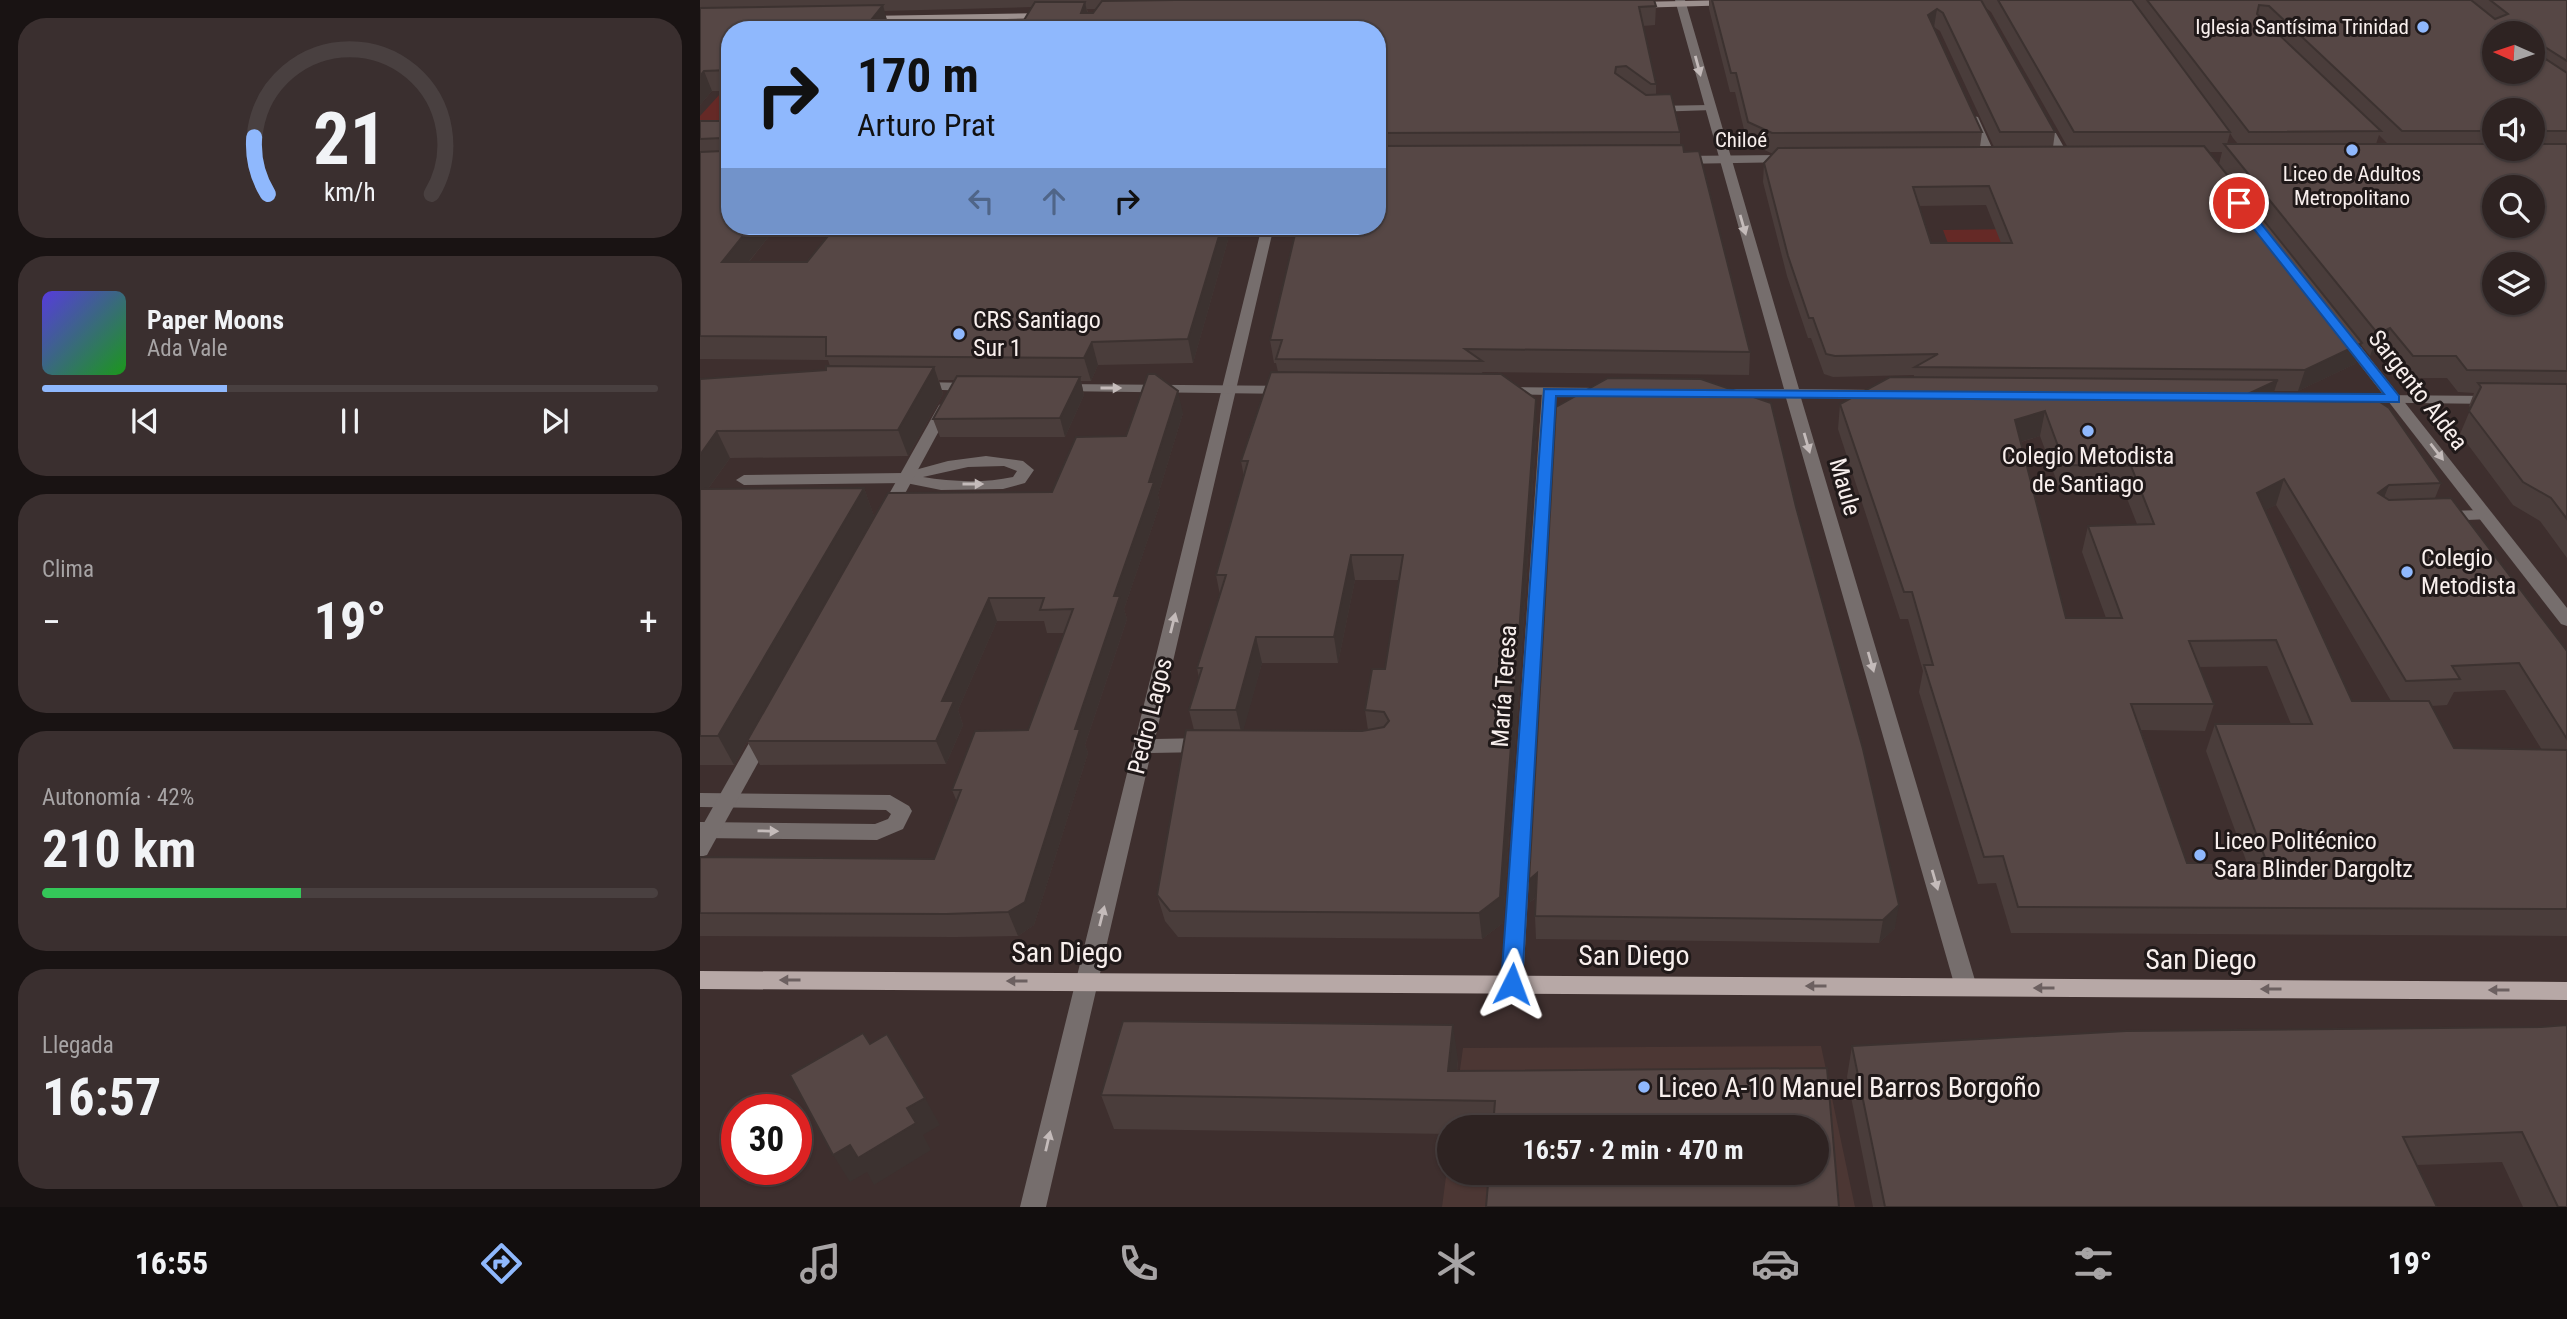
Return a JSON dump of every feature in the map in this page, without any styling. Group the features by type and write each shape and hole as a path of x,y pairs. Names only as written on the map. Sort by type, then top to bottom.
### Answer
{"main road":[{"path":"1616,5 1745,3"},
{"path":"852,19 1059,15"},
{"name":"San Diego","path":"700,980 2567,991"}],"street":[{"name":"Maule","path":"1681,2 1709,108 1966,987"},
{"path":"1639,103 1647,110 1709,108"},
{"path":"1968,108 1997,159 1978,159"},
{"path":"2038,110 2058,159 2078,158"},
{"name":"Chiloé","path":"1668,160 1803,159"},
{"name":"Pedro Lagos","path":"1033,1207 1266,235"},
{"name":"Sargento Aldea","path":"2335,324 2567,620"},
{"path":"903,386 984,387"},
{"path":"879,526 957,387"},
{"path":"1038,387 1299,390"},
{"path":"1480,391 1616,392"},
{"name":"María Teresa","path":"1512,984 1549,392"},
{"path":"1709,393 1891,394"},
{"path":"2236,397 2514,400"},
{"path":"744,480 906,478 941,485 1003,484 1019,480 1026,470 1016,463 957,463 928,468 906,478"},
{"path":"2424,517 2485,515"},
{"path":"700,849 705,830 727,800 773,717"},
{"path":"1143,746 1227,745"},
{"path":"700,800 890,803 898,806 901,817 887,830 877,832 705,830"}],"shaded area":[{"path":"721,93 721,140 700,141 700,116"},
{"path":"2021,229 2032,253 1952,254 1943,230"},
{"name":"Liceo A-10 Manuel Barros Borgoño","path":"1821,1046 1855,1207 1442,1207 1445,1185 1829,1185 1829,1115 1454,1115 1463,1048"}],"building":[{"path":"1654,0 1656,6 1639,7 1656,84 1651,84 1626,66 1616,67 1615,73 1646,95 1671,94 1680,132 1386,133 1386,21 1023,21 1035,2 1085,2 1081,13 1093,13 1102,1"},
{"path":"1712,0 1981,0 2055,132 2000,132 1943,13 1937,9 1928,15 1982,132 1772,133 1748,122 1736,73 1731,73"},
{"path":"1998,0 2132,0 2230,132 2074,132"},
{"path":"2147,0 2471,0 2495,19 2508,14 2490,0 2567,0 2567,61 2545,47 2545,21 2482,21 2482,84 2545,84 2545,59 2567,73 2567,131 2545,131 2545,98 2482,98 2482,131 2402,131 2269,6 2259,5 2257,14 2381,131 2249,132"},
{"path":"883,5 870,21 721,21 721,70 704,71 700,76 700,8"},
{"path":"700,121 721,121 721,138 700,139"},
{"path":"2224,144 2482,144 2482,161 2545,161 2545,144 2567,144 2567,371 2467,370 2456,356 2413,356 2390,328 2378,334"},
{"path":"1683,145 1684,152 1699,151 1750,352 1465,349 1482,361 1276,359 1282,340 1270,340 1295,235 1386,235 1386,146"},
{"path":"2204,146 2362,343 2305,370 1915,367 1938,354 1826,354 1813,318 1809,318 1788,256 1764,163 1778,148","holes":["1989,186 2012,243 1931,243 1913,187"]},
{"path":"721,151 721,235 744,235 722,262 807,262 829,235 1219,235 1188,339 1092,342 1084,358 826,356 826,337 700,336 700,152"},
{"path":"826,366 934,367 898,430 717,431 700,455 700,379 826,370"},
{"path":"1271,372 1501,374 1536,399 1500,897 1479,913 1170,911 1157,895 1186,730 1362,731 1384,727 1389,721 1384,712 1365,710 1372,669 1385,669 1403,555 1351,555 1334,637 1256,637 1236,710 1189,710 1202,668 1197,668 1226,575 1216,575 1248,461 1241,461"},
{"path":"1148,374 1155,374 1178,391 1149,482 1154,482 1114,596 1120,596 1075,729 1080,729 1025,902 1008,912 700,913 700,857 934,859 961,790 952,790 975,731 1028,730 1073,609 1040,610 1044,598 989,598 942,701 954,701 936,741 747,741 888,493 1052,492 1076,437 1126,436"},
{"path":"957,376 1080,377 1060,418 933,419"},
{"path":"1890,377 2278,380 2235,400 2380,402 2389,408 2441,483 2389,485 2378,493 2389,500 2451,498 2567,651 2567,739 2519,663 2452,666 2460,679 2406,681 2284,479 2257,493 2352,701 2429,701 2454,748 2567,750 2567,909 2018,907 2003,856 1984,857 1924,665 1933,665 1912,592 1904,592 1840,404","holes":["2045,411 2065,465 2131,466 2154,524 2088,526 2122,618 2066,618 2015,420","2276,640 2312,724 2215,724 2267,863 2187,863 2131,704 2214,704 2189,641"]},
{"path":"1608,378 1701,379 1771,403 1796,507 1863,749 1899,905 1883,920 1535,916 1537,873 1529,880 1556,407"},
{"path":"2478,383 2567,384 2567,519 2551,498 2523,482 2469,411 2481,387"},
{"path":"864,488 718,736 700,736 700,489"},
{"path":"1123,1021 1453,1025 1448,1071 1827,1068 1839,1207 1486,1207 1488,1185 1829,1185 1829,1115 1494,1115 1495,1101 1101,1095"},
{"path":"2567,1025 2567,1207 2558,1207 2522,1132 2403,1137 2437,1207 1885,1207 1852,1046 2126,1031"},
{"path":"863,1033 870,1044 887,1034 925,1098 907,1108 916,1123 858,1158 850,1145 833,1155 812,1116 812,1094 800,1094 790,1075"}],"place":[{"name":"Iglesia Santísima Trinidad","path":"2423,27"},
{"name":"Liceo de Adultos Metropolitano","path":"2352,150"},
{"name":"CRS Santiago Sur 1","path":"959,334"},
{"name":"Colegio Metodista de Santiago","path":"2088,431"},
{"name":"Colegio Metodista","path":"2407,572"},
{"name":"Liceo Politécnico Sara Blinder Dargoltz","path":"2200,855"},
{"name":"Liceo A-10 Manuel Barros Borgoño","path":"1644,1087"}],"route":[{"path":"1512,984 1549,392 2395,399 2239,203"}]}
